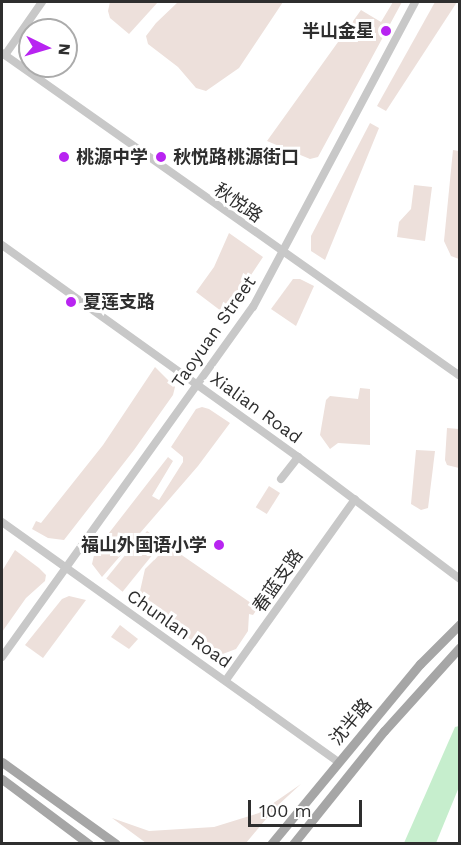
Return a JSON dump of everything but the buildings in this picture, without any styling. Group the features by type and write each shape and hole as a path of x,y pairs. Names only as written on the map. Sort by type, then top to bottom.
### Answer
{"main road":[{"name":"沈半路","path":"271,843 420,664 459,624"},
{"name":"沈半路","path":"293,843 391,722 459,647"},
{"path":"2,762 116,843"},
{"path":"2,779 88,843"}],"street":[{"path":"3,54 42,2"},
{"name":"Taoyuan Street","path":"2,657 254,307 415,2"},
{"name":"秋悦路","path":"3,54 459,376"},
{"name":"Xialian Road","path":"2,245 298,457 459,579"},
{"path":"281,478 298,457"},
{"name":"春蓝支路","path":"226,680 355,499"},
{"name":"Chunlan Road","path":"2,522 339,762"}],"shaded area":[{"path":"110,2 158,2 129,34 110,18 108,11"},
{"path":"178,2 283,2 239,68 206,91 196,88 178,67 148,44 146,36"},
{"path":"393,2 402,2 318,157 310,159 267,141 361,10 381,22"},
{"path":"435,2 457,2 386,111 377,106"},
{"path":"370,123 379,128 325,260 311,251 311,236"},
{"path":"453,150 459,151 459,259 451,256 444,241"},
{"path":"414,185 432,187 425,241 397,237 399,222 411,209"},
{"path":"229,233 263,257 225,314 196,292 214,267"},
{"path":"293,279 300,279 314,286 296,326 271,309"},
{"path":"155,367 175,387 173,395 134,450 64,540 48,538 32,529 36,521 41,523 103,445"},
{"path":"360,388 370,389 370,445 338,443 330,449 320,435 326,400 330,396 358,399"},
{"path":"202,407 230,423 198,466 102,577 92,564 95,551 168,457 173,461 152,496 159,500 183,462 183,457 171,447 196,409"},
{"path":"447,428 459,429 459,468 447,465 445,460"},
{"path":"416,450 435,451 428,508 421,510 411,504"},
{"path":"269,486 280,493 267,514 256,507"},
{"path":"147,531 258,608 253,615 249,614 248,631 236,649 220,655 212,654 150,612 143,604 140,591 145,569 158,556 165,554 142,537"},
{"path":"139,538 155,551 123,592 106,578"},
{"path":"15,550 46,575 45,581 26,598 2,632 2,571"},
{"path":"69,596 86,600 43,658 25,645 62,599"},
{"path":"120,625 138,639 129,649 111,637"},
{"path":"459,726 459,787 436,843 404,843 455,727"},
{"path":"301,784 276,807 246,843 146,843 112,818 149,831 214,827 259,813"}],"place":[{"name":"半山金星","path":"386,31"},
{"name":"桃源中学","path":"64,157"},
{"name":"秋悦路桃源街口","path":"161,157"},
{"name":"夏莲支路","path":"71,302"},
{"name":"福山外国语小学","path":"219,545"}]}
